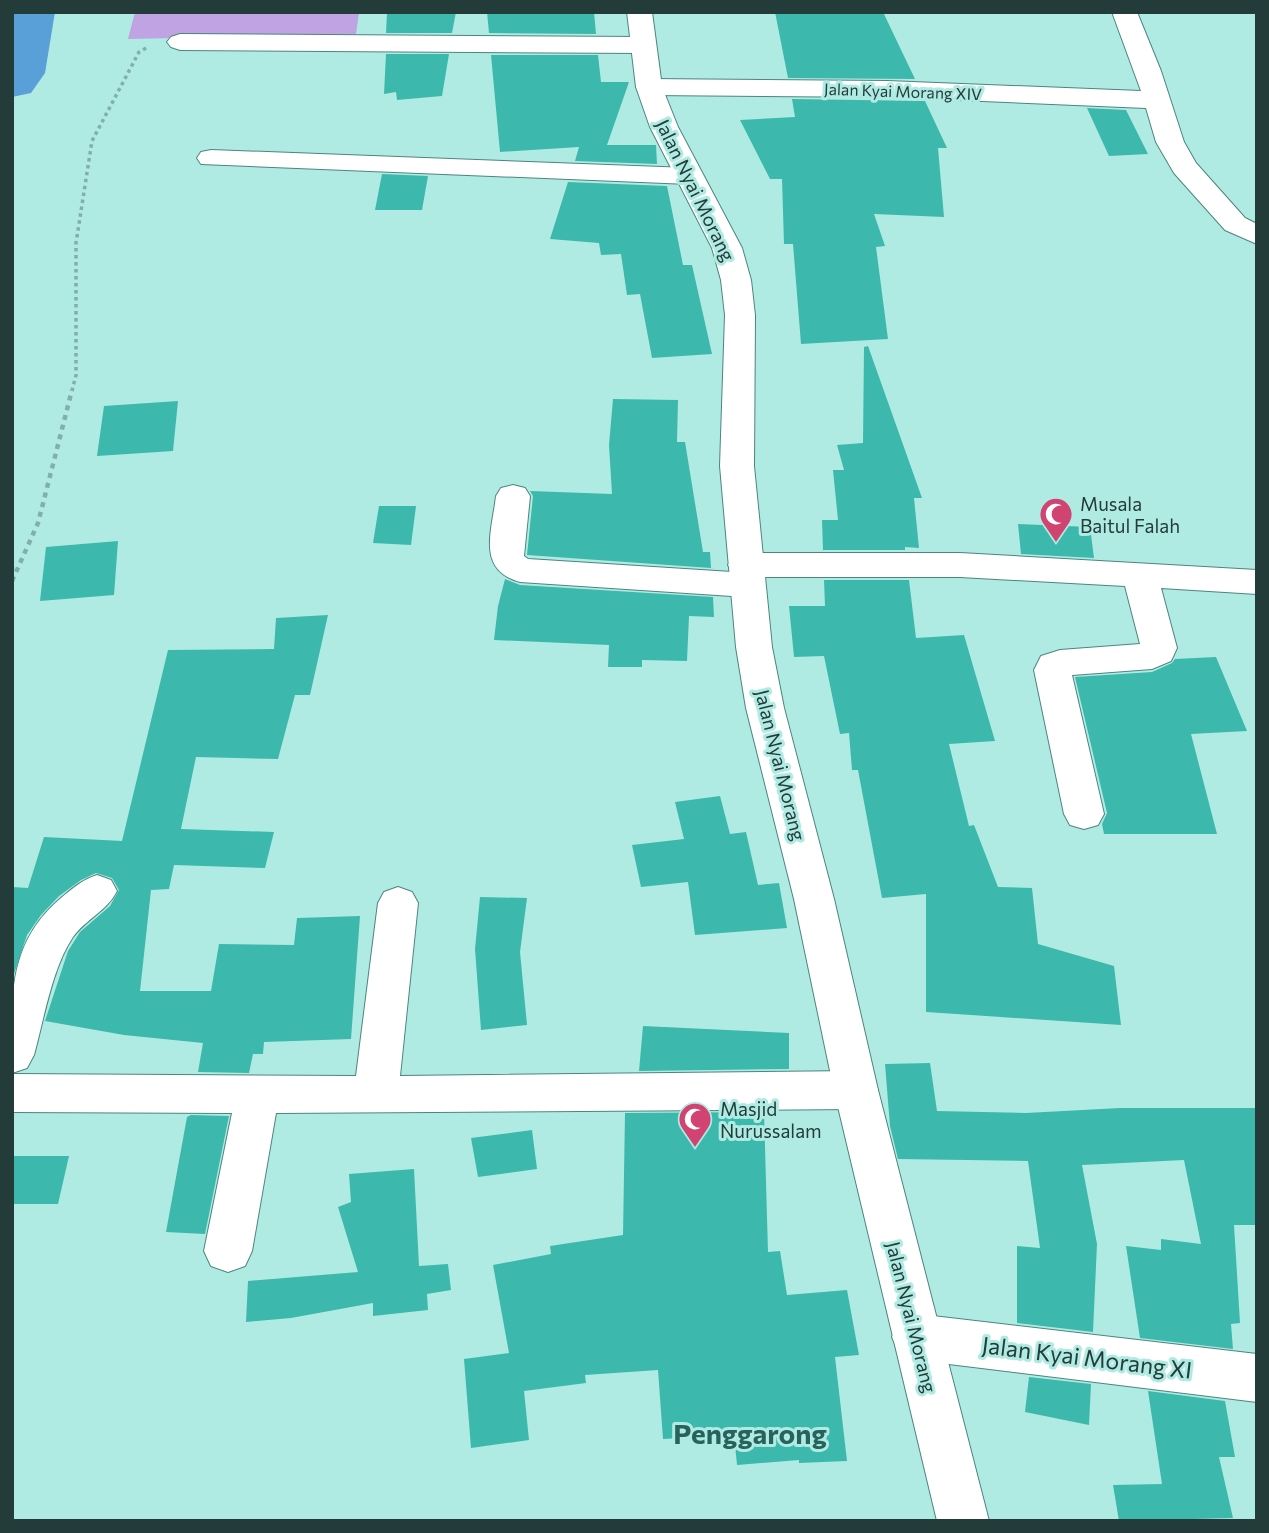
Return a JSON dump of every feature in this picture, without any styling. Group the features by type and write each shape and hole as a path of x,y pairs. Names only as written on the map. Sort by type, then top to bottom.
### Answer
{"street":[{"path":"1124,12 1170,142 1184,167 1236,224 1257,235"},
{"path":"180,42 641,28"},
{"name":"Jalan Nyai Morang","path":"641,28 649,88 664,127 727,248 736,280 740,315 737,466 746,575 765,708 814,900 856,1090 963,1521"},
{"name":"Jalan Kyai Morang XIV","path":"649,88 887,89 1157,100"},
{"path":"211,158 690,176"},
{"path":"513,496 507,557 510,563 520,570 746,575 960,565 1257,582"},
{"path":"1084,814 1052,670 1060,663 1152,656 1158,652 1140,576"},
{"path":"12,1055 44,947 54,930 97,891"},
{"path":"376,1094 398,903"},
{"path":"12,1093 376,1094 856,1090"},
{"path":"228,1251 258,1093"},
{"name":"Jalan Kyai Morang XI","path":"916,1336 1257,1378"}],"path":[{"path":"12,581 38,523 76,375 76,243 92,141 139,52 163,43 180,42"}],"shaded area":[{"path":"135,12 359,12 356,34 128,39"}],"building":[{"path":"387,12 456,12 452,33 386,33"},
{"path":"487,12 594,12 596,34 489,33"},
{"path":"775,12 883,12 915,79 788,78"},
{"path":"386,54 449,54 442,96 397,100 396,92 384,94"},
{"path":"491,55 598,55 601,82 629,82 607,145 656,145 657,164 575,161 579,147 500,152"},
{"path":"792,99 925,101 947,148 938,148 944,217 874,214 885,246 876,247 888,339 801,344 793,244 784,244 782,179 770,179 740,120 795,117"},
{"path":"1087,108 1126,110 1148,154 1109,156"},
{"path":"382,174 428,176 422,210 375,210"},
{"path":"568,182 667,186 683,265 692,265 712,354 652,358 640,294 627,295 621,254 601,255 599,243 550,239"},
{"path":"868,346 922,498 914,498 919,548 823,550 822,520 838,520 833,470 844,470 837,445 863,443 864,347"},
{"path":"613,399 678,400 677,442 685,442 703,552 710,552 711,568 527,555 533,496 530,491 612,494 609,445"},
{"path":"178,401 173,451 97,456 104,406"},
{"path":"379,506 416,506 411,545 373,543"},
{"name":"Musala Baitul Falah","path":"1018,524 1090,527 1094,558 1021,554"},
{"path":"118,541 114,595 40,601 46,547"},
{"path":"505,579 520,585 713,597 714,617 689,616 687,661 642,660 642,667 608,667 609,645 494,640"},
{"path":"824,580 909,580 916,638 964,635 995,741 949,744 969,826 974,825 998,887 1032,888 1038,944 1114,966 1121,1025 926,1012 926,894 882,898 858,770 852,770 849,733 840,734 824,656 794,657 789,606 825,606"},
{"path":"328,615 310,695 295,695 278,759 196,757 181,829 274,832 265,868 174,865 169,889 151,890 140,991 211,991 219,944 294,945 297,918 360,916 351,1039 264,1042 263,1054 253,1054 249,1073 198,1072 203,1043 124,1035 45,1021 68,951 80,932 110,906 119,890 112,878 96,873 59,896 27,935 12,980 12,887 28,888 44,837 122,841 168,650 274,649 276,618"},
{"path":"1216,657 1247,731 1191,734 1217,834 1104,834 1102,824 1107,813 1075,677 1152,672 1175,659"},
{"path":"720,796 730,834 746,832 758,885 779,883 787,928 695,935 688,882 641,887 632,845 684,839 675,802"},
{"path":"480,897 527,898 520,952 527,1025 481,1030 475,949"},
{"path":"643,1026 789,1033 789,1069 639,1071"},
{"path":"930,1063 937,1111 1026,1113 1120,1108 1257,1108 1257,1225 1234,1225 1240,1323 1231,1324 1233,1349 1140,1338 1126,1246 1161,1250 1161,1239 1201,1244 1184,1160 1082,1165 1097,1244 1093,1332 1017,1323 1017,1246 1040,1248 1028,1161 898,1159 890,1126 885,1064"},
{"path":"764,1112 768,1252 780,1251 787,1295 847,1290 859,1355 835,1357 847,1461 799,1463 799,1460 737,1465 734,1435 663,1439 658,1370 585,1375 586,1383 524,1391 529,1440 471,1448 464,1359 509,1353 493,1265 551,1254 550,1246 623,1235 625,1113"},
{"path":"229,1116 205,1234 166,1232 187,1117"},
{"path":"532,1130 537,1169 478,1177 471,1138"},
{"path":"12,1156 69,1156 58,1204 12,1204"},
{"path":"414,1169 419,1266 448,1264 451,1290 427,1294 428,1310 373,1316 373,1303 291,1318 246,1322 248,1281 358,1272 338,1207 351,1202 349,1174"},
{"path":"1029,1377 1091,1384 1089,1425 1025,1412"},
{"path":"1148,1391 1225,1401 1235,1457 1219,1457 1233,1518 1119,1521 1113,1485 1162,1484"}],"waterway":[{"path":"12,81 18,73 29,12"}],"place":[{"name":"Musala Baitul Falah","path":"1056,544"},
{"name":"Masjid Nurussalam","path":"695,1149"}],"district":[{"name":"Penggarong","path":"750,1433"}]}
